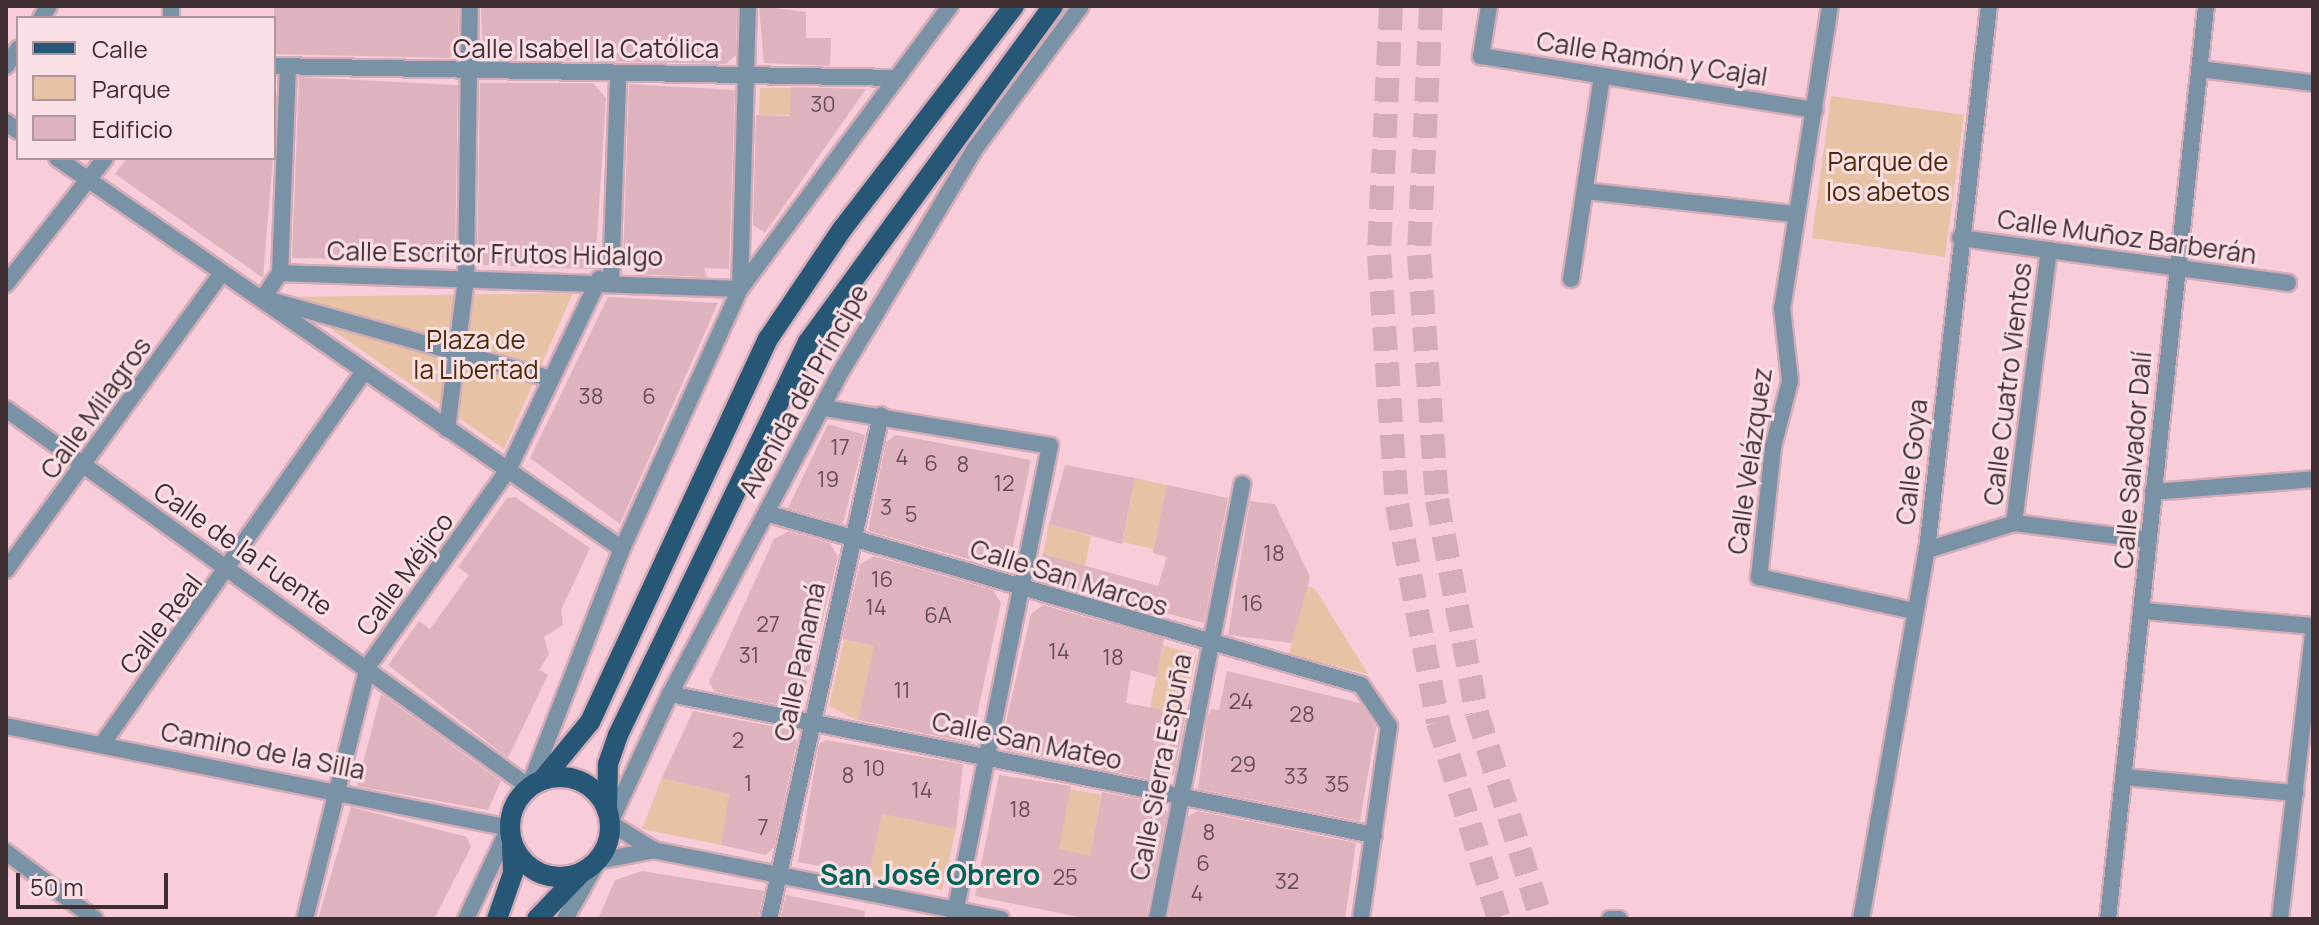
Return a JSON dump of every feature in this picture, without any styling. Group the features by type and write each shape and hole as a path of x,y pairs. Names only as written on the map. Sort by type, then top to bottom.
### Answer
{"main road":[{"name":"Avenida del Príncipe","path":"535,783 590,722 768,339 843,228 1014,6"},
{"name":"Avenida del Príncipe","path":"608,816 608,764 618,735 808,342 1053,6"},
{"path":"497,919 513,873 510,835 514,805 535,783 581,781 608,816 590,867 537,919"},
{"path":"510,835 540,874 590,867"}],"street":[{"path":"447,429 466,278 470,6"},
{"path":"740,289 748,6"},
{"path":"535,783 622,549 740,289 950,6"},
{"name":"Avenida del Príncipe","path":"608,816 766,513 974,150 1081,6"},
{"name":"Calle Ramón y Cajal","path":"1489,6 1481,56 1815,110"},
{"name":"Calle Velázquez","path":"1830,6 1782,308 1790,381 1773,447 1759,577 1914,611"},
{"name":"Calle Goya","path":"1861,919 1927,550 1960,238 1989,6"},
{"name":"Calle Salvador Dalí","path":"2108,919 2144,611 2175,267 2206,6"},
{"path":"263,298 280,273 281,66"},
{"name":"Calle Isabel la Católica","path":"281,66 618,77 746,74 897,78"},
{"path":"2200,69 2313,83"},
{"path":"1571,279 1602,76"},
{"path":"605,280 618,77"},
{"path":"60,160 263,298 363,373 622,549"},
{"path":"6,284 104,160"},
{"path":"1585,191 1795,214"},
{"name":"Calle Muñoz Barberán","path":"1960,238 2288,283"},
{"name":"Calle Cuatro Vientos","path":"2014,523 2049,250"},
{"name":"Calle Milagros","path":"6,570 86,466 222,273"},
{"name":"Calle Escritor Frutos Hidalgo","path":"280,273 605,280 740,289"},
{"name":"Calle Méjico","path":"305,919 368,666 508,470 551,379 605,280"},
{"path":"263,298 551,379"},
{"name":"Calle Real","path":"103,743 231,569 363,373"},
{"path":"824,408 881,415 1050,446 955,915"},
{"name":"Calle de la Fuente","path":"6,409 535,783"},
{"name":"Calle Panamá","path":"769,919 881,415"},
{"path":"2153,492 2313,479"},
{"name":"Calle Sierra Espuña","path":"1157,919 1177,798 1242,484"},
{"name":"Calle San Marcos","path":"766,513 1210,645 1361,685 1389,726 1374,835"},
{"path":"1927,550 2014,523 2149,540"},
{"path":"2144,611 2313,626"},
{"path":"2280,919 2313,634"},
{"name":"Calle San Mateo","path":"670,694 988,756 1177,798 1374,835"},
{"name":"Camino de la Silla","path":"6,726 339,790 510,835"},
{"path":"2125,777 2295,793"},
{"path":"608,816 654,850 778,874 955,915 1001,919"},
{"path":"466,919 510,835"},
{"path":"1361,919 1374,835"},
{"path":"565,919 590,867 654,850"},
{"path":"6,852 88,917"},
{"path":"1610,919 1619,919"}],"green space":[{"path":"760,88 791,88 791,113 849,114 759,115"},
{"name":"Parque de los abetos","path":"1831,96 1964,115 1945,257 1812,238"},
{"name":"Plaza de la Libertad","path":"573,293 504,449 285,297"},
{"path":"1135,478 1167,485 1154,549 1123,542"},
{"path":"1049,524 1091,536 1085,566 1043,554"},
{"path":"1307,586 1315,589 1368,674 1289,655"},
{"path":"844,640 874,646 858,721 829,706"},
{"path":"1163,645 1197,655 1182,713 1150,708"},
{"path":"662,778 729,794 721,845 642,829"},
{"path":"1070,789 1101,795 1090,856 1058,850"},
{"path":"882,814 956,829 942,890 869,875"}],"building":[{"path":"274,6 459,6 458,49 449,58 276,54"},
{"path":"481,6 737,6 736,55 726,64 483,59"},
{"path":"759,6 806,12 806,38 831,38 830,66 764,63"},
{"path":"299,77 458,85 455,260 292,258"},
{"path":"480,83 593,83 606,98 595,269 477,265"},
{"path":"629,84 735,90 729,269 704,268 707,277 636,274 623,262"},
{"path":"791,87 866,89 765,233 753,225 756,115 790,116"},
{"path":"126,160 273,160 263,278 115,174"},
{"path":"608,297 718,303 620,524 530,458"},
{"path":"828,424 865,435 843,524 788,508"},
{"path":"896,435 1031,460 1008,570 868,531 886,442"},
{"path":"1065,465 1135,478 1122,544 1049,524"},
{"path":"1167,485 1228,498 1204,623 1039,580 1043,554 1158,586 1167,557 1153,553"},
{"path":"515,497 590,548 561,610 563,625 544,637 549,654 539,670 548,675 508,758 388,665 419,621 430,629 469,575 458,567 507,498"},
{"path":"1250,501 1275,504 1310,577 1292,643 1228,635"},
{"path":"789,531 830,543 838,557 800,709 715,692 709,682 774,539"},
{"path":"874,556 993,590 1001,603 971,743 858,720 874,646 842,639 860,564"},
{"path":"1043,605 1164,639 1156,677 1131,670 1126,703 1186,714 1174,774 1164,782 1006,750 1001,743 1031,614"},
{"path":"1227,671 1360,703 1376,727 1360,821 1198,789 1207,719 1211,709 1219,710"},
{"path":"381,694 501,781 488,810 357,786"},
{"path":"693,711 792,730 797,742 774,847 766,855 721,845 729,794 662,778"},
{"path":"826,740 963,764 956,829 882,814 869,875 798,862 819,744"},
{"path":"999,775 1071,786 1059,849 1090,856 1102,792 1160,803 1167,812 1146,919 1089,919 975,896"},
{"path":"351,807 467,837 471,847 434,919 318,919"},
{"path":"1198,811 1356,843 1345,919 1168,919 1188,816"},
{"path":"642,871 764,891 758,919 598,919 615,880"},
{"path":"786,895 865,911 864,919 780,919"}],"tunnel":[{"path":"1391,6 1379,255 1397,505 1438,722 1499,919"},
{"path":"1431,6 1419,255 1437,500 1477,713 1541,919"}],"district":[{"name":"San José Obrero","path":"930,874"}]}
